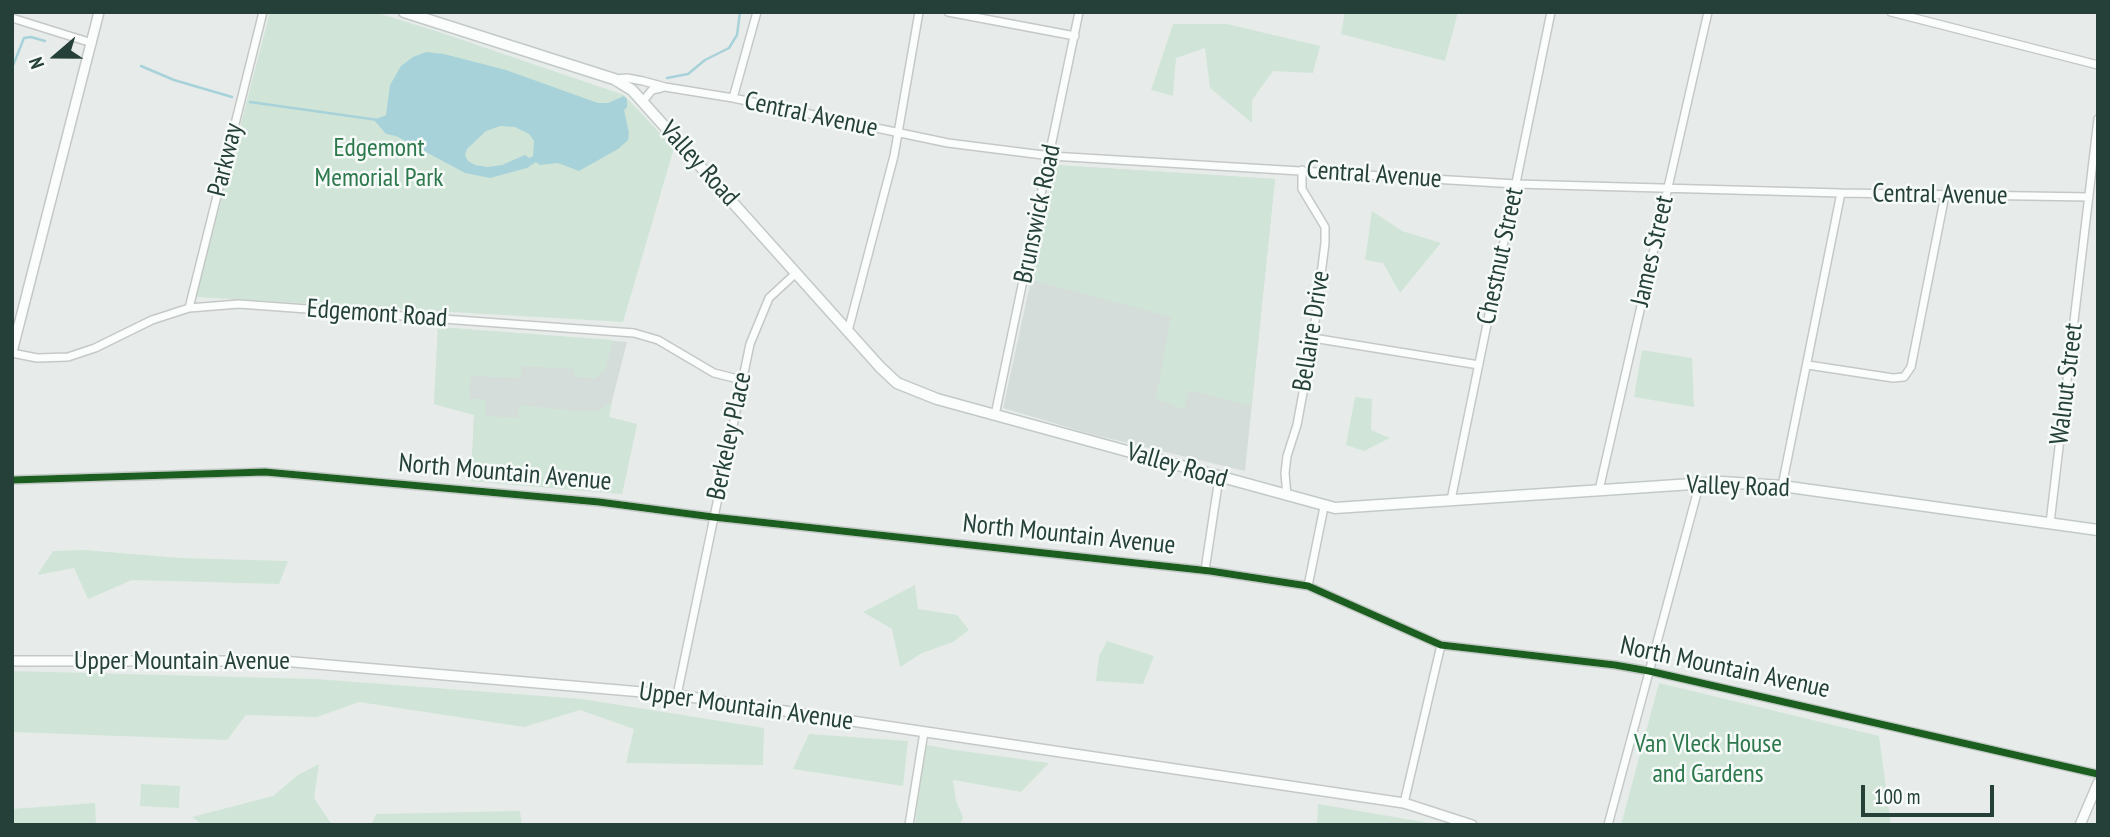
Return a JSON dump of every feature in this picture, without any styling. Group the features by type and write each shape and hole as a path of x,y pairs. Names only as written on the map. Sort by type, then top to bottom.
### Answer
{"main road":[{"name":"Valley Road","path":"404,12 614,79 632,90 897,383 925,396 1324,507 1722,482 1782,486 2098,530"}],"street":[{"path":"12,353 99,12"},
{"name":"Parkway","path":"189,308 262,12"},
{"path":"733,98 757,12"},
{"path":"848,331 898,134 919,12"},
{"path":"948,12 1075,36"},
{"name":"Brunswick Road","path":"995,415 1079,12"},
{"name":"Chestnut Street","path":"1451,500 1551,12"},
{"name":"James Street","path":"1599,490 1708,12"},
{"path":"1891,12 2098,65"},
{"path":"12,18 92,43"},
{"name":"Central Avenue","path":"614,79 627,78 733,98 948,143 1051,156 1516,184 2089,197"},
{"path":"643,101 652,90 665,87"},
{"name":"Walnut Street","path":"2050,523 2098,119"},
{"name":"Bellaire Drive","path":"1287,497 1287,456 1297,425 1313,338 1325,243 1325,227 1302,190 1302,170"},
{"path":"1782,486 1841,193"},
{"path":"1808,365 1893,378 1904,377 1911,367 1945,195"},
{"path":"2086,220 2096,222"},
{"name":"Berkeley Place","path":"677,695 750,344 773,293 796,273"},
{"name":"Edgemont Road","path":"12,353 37,358 68,357 95,348 152,320 189,308 220,304 257,305 634,333 658,340 713,373 741,380"},
{"path":"1313,338 1479,365"},
{"name":"North Mountain Avenue","path":"12,480 265,472 599,502 713,517 1205,570 1308,586 1441,645 1649,671 2098,774"},
{"path":"1205,570 1219,478"},
{"path":"1608,825 1700,482"},
{"path":"1308,586 1324,507"},
{"path":"1404,803 1441,645"},
{"name":"Upper Mountain Avenue","path":"12,661 282,661 677,695 1404,803 1472,825"},
{"path":"909,825 924,732"},
{"path":"2080,825 2098,783"}],"shaded area":[{"path":"1056,165 1275,179 1245,471 1090,434 1003,408"},
{"path":"438,327 627,342 608,417 637,424 622,494 471,481 474,415 434,404"}],"green space":[{"name":"Edgemont Memorial Park","path":"270,12 374,12 624,95 674,148 623,322 196,297"},
{"path":"1345,12 1458,12 1445,61 1341,34"},
{"path":"1173,24 1227,24 1320,46 1313,73 1273,71 1252,100 1252,123 1210,88 1205,48 1176,58 1173,96 1151,90"},
{"path":"1056,165 1275,179 1251,406 1189,390 1184,409 1156,399 1171,317 1032,280"},
{"path":"1372,211 1402,231 1441,243 1400,293 1383,263 1365,260"},
{"path":"438,327 613,340 605,371 595,378 574,377 574,369 522,366 521,378 471,376 469,398 486,400 486,416 518,418 519,405 598,411 612,402 609,417 637,424 622,494 471,481 474,415 434,404"},
{"path":"1642,350 1692,358 1694,407 1634,397"},
{"path":"1355,397 1372,399 1371,430 1390,438 1364,451 1346,445"},
{"path":"85,550 180,558 288,561 279,584 132,580 88,599 74,568 37,575 53,551"},
{"path":"915,585 918,609 957,615 969,630 953,642 922,653 900,667 892,629 863,612"},
{"path":"1107,641 1154,656 1143,684 1096,681 1099,656"},
{"path":"12,671 316,679 582,699 764,728 763,765 626,763 634,729 580,710 524,727 359,702 317,717 246,715 227,740 12,732"},
{"name":"Van Vleck House and Gardens","path":"1659,683 1879,736 1891,825 1621,825"},
{"path":"809,734 908,741 903,786 793,769"},
{"path":"923,744 1049,763 1021,792 953,780 956,801 963,817 960,825 915,825"},
{"path":"319,764 314,798 330,822 335,825 203,825 192,817 273,796 298,775"},
{"path":"141,784 180,786 179,808 140,806"},
{"path":"95,803 96,825 12,825 12,809"},
{"path":"1318,804 1441,825 1317,825"},
{"path":"520,811 522,825 371,825 376,814"}],"water":[{"path":"426,52 444,54 506,70 598,103 608,103 624,96 627,99 627,107 624,110 628,140 618,149 579,171 558,163 540,165 536,162 527,168 490,178 465,173 396,136 386,134 374,120 386,115 390,85 401,66","holes":["500,126 515,127 529,134 534,141 533,156 529,158 525,155 502,165 488,167 468,161 465,155 467,149 486,131"]}],"waterway":[{"path":"667,78 688,74 705,60 729,48 737,35 740,12"},
{"path":"12,68 24,38 45,41"},
{"path":"141,66 174,80 232,97"},
{"path":"250,102 378,120"}],"cycle path":[{"path":"12,480 265,472 599,502 713,517 1210,571 1308,586 1441,645 1649,671 2098,774"}]}
